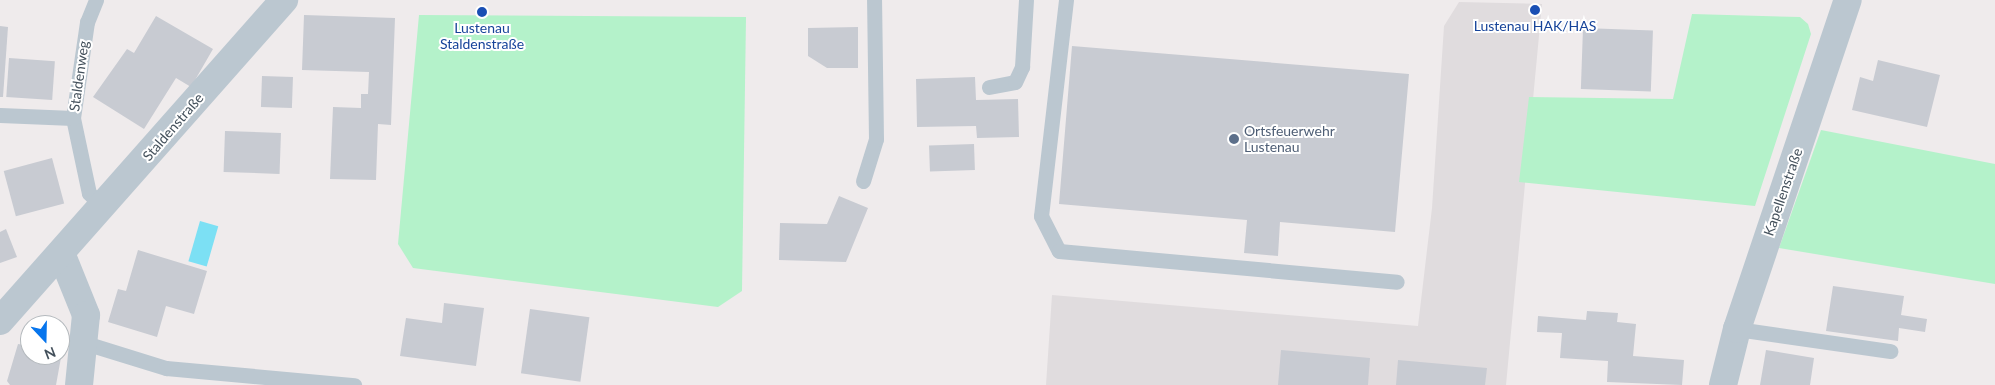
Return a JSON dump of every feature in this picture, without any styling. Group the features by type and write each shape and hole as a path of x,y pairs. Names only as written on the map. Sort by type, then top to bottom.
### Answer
{"street":[{"name":"Staldenstraße","path":"0,321 284,0"},
{"name":"Kapellenstraße","path":"1723,385 1737,328 1848,0"},
{"path":"61,253 86,315 85,342 79,385"}],"lane":[{"name":"Staldenweg","path":"96,0 86,22 73,118 89,193 102,207"},
{"path":"863,181 876,139 874,0"},
{"path":"989,86 1015,82 1022,67 1026,0"},
{"path":"1066,0 1041,216 1059,252 1397,282"},
{"path":"0,115 73,118"},
{"path":"1737,328 1890,351"},
{"path":"85,342 166,368 274,382 354,385"}],"shaded area":[{"path":"1459,2 1542,4 1506,385 1046,385 1052,295 1418,326 1432,208 1444,26"}],"green space":[{"path":"1692,14 1800,17 1808,24 1811,34 1755,206 1519,182 1529,97 1673,99"},
{"path":"419,15 746,17 742,291 718,307 413,268 398,244"},
{"path":"1821,130 1995,164 1995,284 1779,248"}],"water":[{"path":"200,221 218,226 207,267 188,261"}],"building":[{"path":"304,15 395,18 391,125 378,124 376,180 330,179 333,107 361,108 361,94 368,94 369,72 302,70"},
{"path":"156,16 213,49 191,87 176,78 144,129 93,97 127,49 134,53"},
{"path":"0,26 8,27 3,97 0,97"},
{"path":"858,27 858,68 827,68 808,56 808,28"},
{"path":"1583,28 1653,30 1651,91 1581,89"},
{"name":"Ortsfeuerwehr Lustenau","path":"1072,46 1409,74 1395,232 1280,222 1278,256 1244,253 1247,220 1059,204"},
{"path":"9,58 55,61 52,100 6,97"},
{"path":"1878,60 1940,75 1927,127 1852,110 1860,77 1873,81"},
{"path":"262,76 293,77 292,108 261,107"},
{"path":"975,77 976,100 1018,99 1019,137 977,138 976,126 917,127 916,79"},
{"path":"225,131 281,133 280,174 224,172"},
{"path":"974,144 975,170 930,172 929,146"},
{"path":"52,158 64,203 16,216 4,171"},
{"path":"839,196 868,208 846,262 779,260 780,223 827,224"},
{"path":"6,229 17,257 0,263 0,232"},
{"path":"138,250 207,271 194,314 166,306 157,337 108,322 118,289 126,291"},
{"path":"1833,286 1904,296 1901,315 1927,319 1925,332 1899,328 1898,341 1826,331"},
{"path":"444,303 484,308 476,366 400,356 406,318 442,323"},
{"path":"530,309 589,317 580,382 521,373"},
{"path":"1587,311 1618,313 1617,322 1636,324 1633,356 1684,360 1682,385 1607,382 1608,361 1560,358 1562,333 1537,332 1538,316 1586,320"},
{"path":"18,344 20,344 20,365 60,365 56,385 10,385 7,381"},
{"path":"1281,350 1370,358 1368,385 1278,385"},
{"path":"1766,350 1814,358 1810,385 1760,385"},
{"path":"1398,360 1487,368 1485,385 1396,385"}],"place":[{"name":"Lustenau HAK/HAS","path":"1535,10"},
{"name":"Lustenau Staldenstraße","path":"482,12"},
{"name":"Ortsfeuerwehr Lustenau","path":"1234,139"}]}
